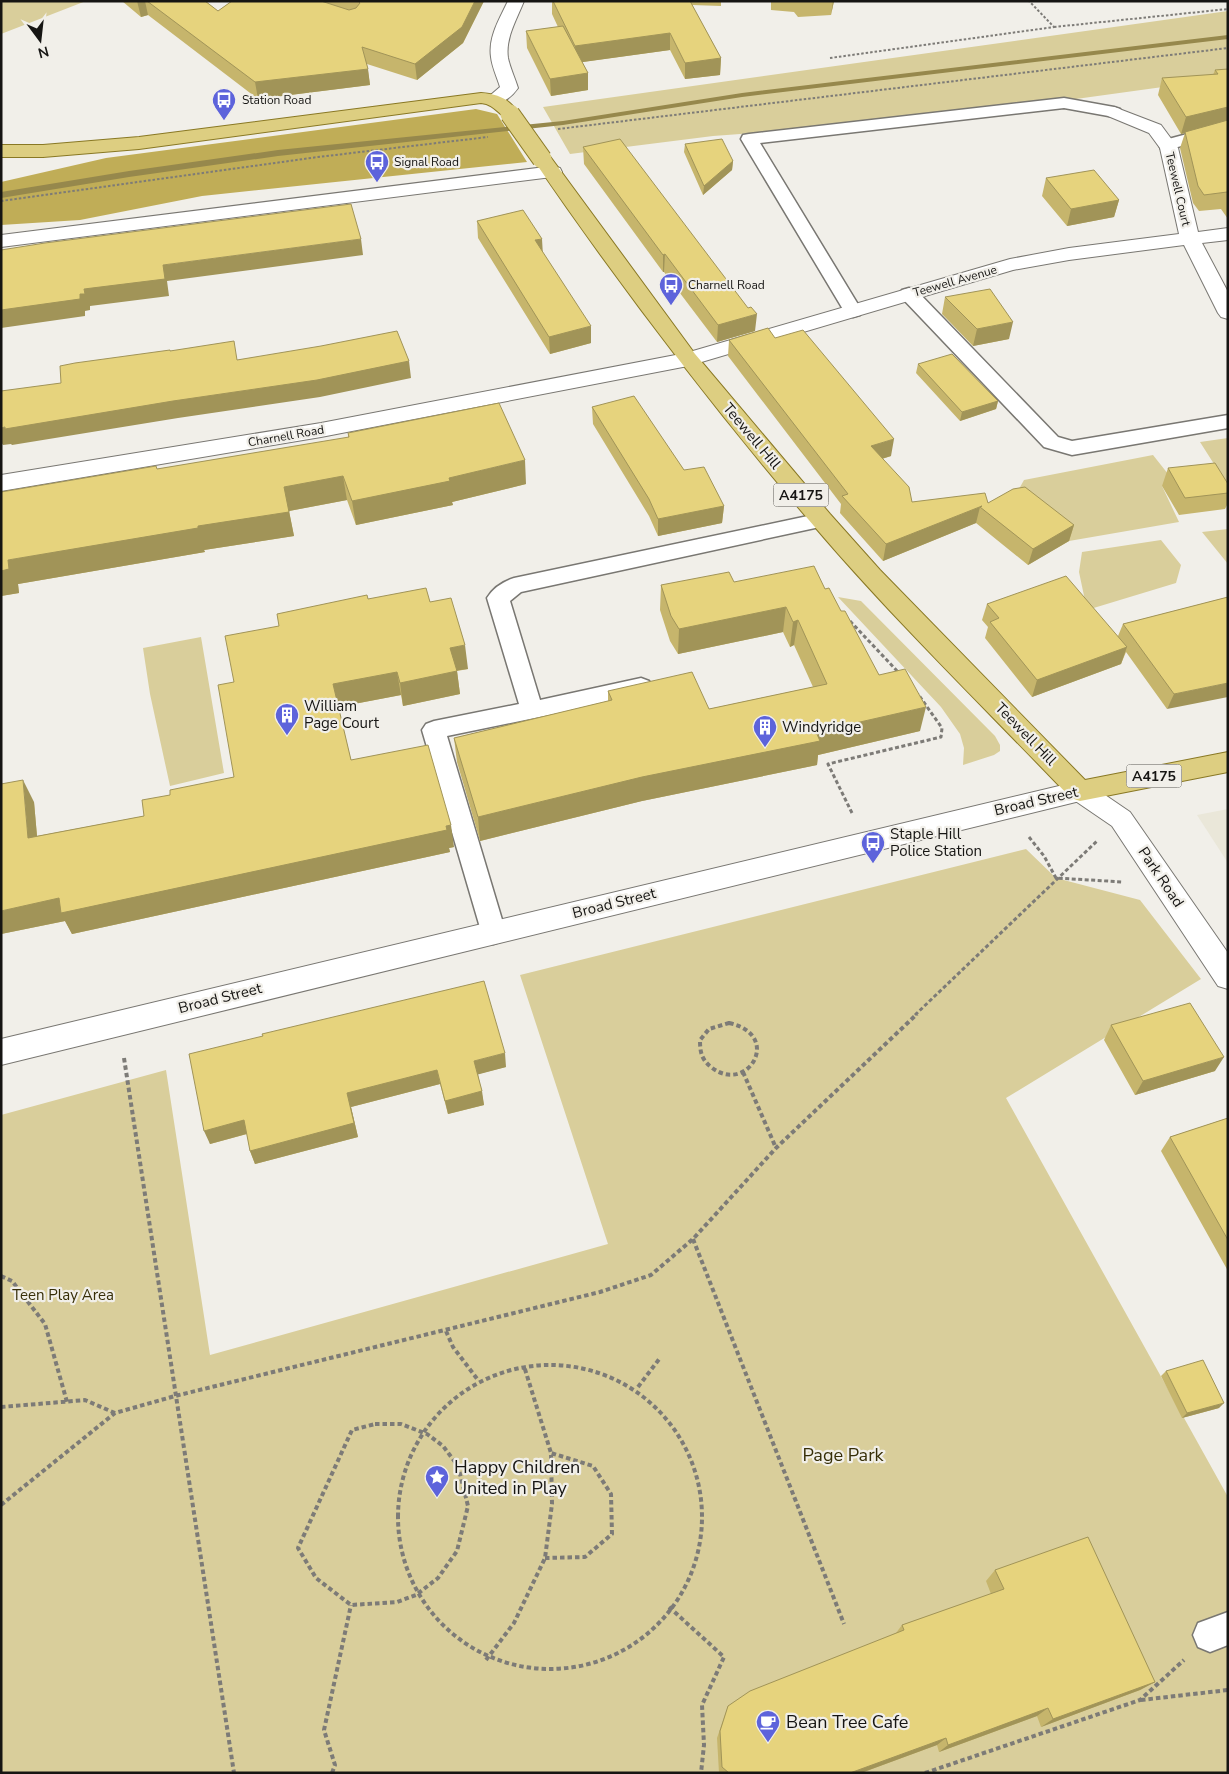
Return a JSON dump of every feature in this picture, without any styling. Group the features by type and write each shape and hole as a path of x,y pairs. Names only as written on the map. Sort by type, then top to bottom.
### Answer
{"main road":[{"path":"1,151 44,151 139,144 481,98 495,99"},
{"name":"Teewell Hill","path":"495,99 505,105 688,359 822,520 872,576 1080,791"},
{"name":"Broad Street","path":"1080,791 1228,762"}],"street":[{"path":"495,99 509,88 499,55 503,30 516,1"},
{"name":"Teewell Court","path":"1114,112 1155,130 1169,148 1190,238 1228,313"},
{"path":"1,241 548,166"},
{"name":"Teewell Avenue","path":"688,359 1010,265 1070,254 1228,234"},
{"name":"Charnell Road","path":"1,483 321,430 688,359"},
{"name":"Broad Street","path":"1,1052 1080,791"},
{"name":"Park Road","path":"1080,791 1121,819 1228,977"}],"lane":[{"path":"853,310 749,139 1064,103 1114,112"},
{"path":"1167,145 1228,128"},
{"path":"909,294 1051,442 1072,448 1228,421"},
{"path":"532,710 498,598 514,586 822,520"},
{"path":"493,932 434,730 657,684"}],"path":[{"path":"1029,1 1054,27"},
{"path":"830,58 1054,27 1228,9"},
{"path":"553,130 1228,48"},
{"path":"1,201 318,157 495,136"},
{"path":"849,620 903,677"},
{"path":"852,813 828,764 941,737 942,728 917,692"},
{"path":"1009,808 1044,856 1056,878"},
{"path":"1,1505 115,1413 175,1396 600,1292 651,1275 693,1239 776,1148 1056,878 1121,819"},
{"path":"1056,878 1165,884"},
{"path":"120,1022 126,1081 234,1773"},
{"path":"739,1024 748,1029 754,1036 758,1046 758,1054 743,1072 728,1075 708,1067 700,1054 699,1045 704,1033 714,1025 739,1024"},
{"path":"743,1072 776,1148"},
{"path":"693,1239 844,1624"},
{"path":"1,1276 12,1280 45,1324 67,1402"},
{"path":"446,1331 453,1347 478,1380"},
{"path":"638,1387 660,1358"},
{"path":"541,1360 607,1369 651,1397 691,1454 702,1518 688,1578 656,1626 606,1662 536,1674 486,1660 441,1627 416,1595 400,1534 406,1474 438,1414 478,1380 541,1360"},
{"path":"486,1660 514,1623 545,1558 552,1504 550,1453 524,1366"},
{"path":"1,1407 85,1400 115,1413"},
{"path":"375,1424 401,1424 427,1434 443,1446 458,1466 468,1506 457,1551 438,1578 416,1595 397,1602 351,1606 316,1578 298,1548 352,1430 375,1424"},
{"path":"545,1558 585,1557 612,1534 611,1494 593,1466 550,1453"},
{"path":"332,1773 335,1765 324,1730 351,1606"},
{"path":"670,1607 724,1657 702,1705 704,1745 701,1773"},
{"path":"1140,1700 1219,1631"},
{"path":"925,1773 1140,1700 1228,1690"}],"shaded area":[{"path":"476,109 497,114 527,162 202,196 80,220 1,225 1,182 106,158"},
{"path":"1228,809 1228,863 1197,815"}],"green space":[{"path":"1,1 86,1 1,34"},
{"path":"1228,11 1228,78 997,110 859,125 713,136 570,154 543,107"},
{"path":"1228,438 1228,486 1200,442"},
{"path":"1153,455 1176,484 1162,486 1179,522 1069,541 1019,489 1024,480"},
{"path":"1228,529 1228,564 1202,532"},
{"path":"1161,540 1181,565 1176,583 1087,610 1079,572 1082,552"},
{"path":"838,597 861,601 995,736 1000,745 1000,751 994,755 963,765 964,748 960,734 941,707"},
{"path":"201,637 224,773 170,786 150,694 143,648"},
{"name":"Page Park","path":"1026,849 1056,878 1140,900 1201,979 1006,1098 1228,1497 1228,1773 1,1773 1,1115 166,1070 210,1355 608,1244 520,975"}],"building":[{"path":"147,1 205,1 218,11 232,1 321,1 349,10 356,8 360,3 358,1 475,1 462,27 415,64 362,47 368,69 255,82"},
{"path":"553,1 690,1 721,58 685,63 670,33 575,46"},
{"path":"563,26 588,73 550,79 526,31"},
{"path":"1228,69 1228,107 1186,117 1162,78 1218,74 1215,70"},
{"path":"1228,120 1228,194 1227,192 1204,195 1198,186 1185,132"},
{"path":"620,139 748,308 751,307 757,314 718,325 665,254 663,255 583,147"},
{"path":"722,139 733,161 704,186 685,144"},
{"path":"1094,170 1119,200 1071,209 1046,178"},
{"path":"351,204 361,239 163,265 165,279 84,289 85,294 80,294 80,299 1,310 1,250"},
{"path":"523,210 542,239 535,240 591,326 549,337 477,221"},
{"path":"990,289 1013,322 977,329 945,297"},
{"path":"768,328 775,338 803,330 894,439 871,446 909,487 912,502 985,493 988,503 1013,489 1025,487 1074,525 1033,549 980,507 982,506 886,544 842,496 848,494 729,340"},
{"path":"397,331 409,361 317,380 173,401 5,429 5,427 1,428 1,391 61,383 60,366 234,341 237,360"},
{"path":"952,354 998,401 962,412 918,364"},
{"path":"634,396 684,470 704,467 724,506 658,519 649,499 592,407"},
{"path":"499,403 525,460 449,478 450,481 352,501 343,476 284,487 289,512 198,526 198,528 8,560 9,569 1,571 1,492 156,466 157,469 349,437 348,433"},
{"path":"1215,463 1228,484 1228,493 1185,498 1168,468"},
{"path":"814,566 825,589 829,588 841,611 845,611 879,675 905,669 926,707 816,732 820,741 642,777 478,817 454,738 612,700 608,691 692,672 709,709 827,684 798,620 793,622 786,607 679,629 671,616 661,585 729,572 734,582"},
{"path":"1066,576 1127,647 1037,680 990,622 999,618 987,604"},
{"path":"426,588 430,602 451,598 465,645 450,648 457,671 400,683 397,672 333,684 351,760 428,745 451,825 446,826 447,830 61,913 59,898 1,911 1,784 23,780 28,838 144,816 142,800 170,795 170,790 234,777 218,685 234,682 225,636 279,626 277,614 367,595 368,599"},
{"path":"1228,597 1228,683 1174,694 1123,624"},
{"path":"484,981 505,1053 474,1061 482,1091 445,1101 437,1070 347,1093 354,1123 250,1151 244,1120 204,1131 189,1054 263,1036 262,1034"},
{"path":"1190,1003 1224,1057 1143,1081 1111,1025"},
{"path":"1228,1118 1228,1240 1170,1137"},
{"path":"1203,1360 1224,1403 1187,1413 1166,1371"},
{"path":"1088,1537 1155,1682 1053,1719 1048,1708 948,1745 946,1738 850,1773 729,1773 722,1767 720,1731 728,1706 750,1691 904,1630 902,1625 1004,1589 995,1570"}],"waterway":[{"path":"1,195 129,174 278,153 563,123 742,95 1228,37"}],"place":[{"name":"Station Road","path":"224,121"},
{"name":"Signal Road","path":"377,183"},
{"name":"Charnell Road","path":"671,306"},
{"name":"William Page Court","path":"287,736"},
{"name":"Windyridge","path":"765,748"},
{"name":"Staple Hill Police Station","path":"873,864"},
{"name":"Happy Children United in Play","path":"437,1498"},
{"name":"Bean Tree Cafe","path":"768,1743"}],"park label":[{"name":"Teen Play Area","path":"63,1295"}]}
